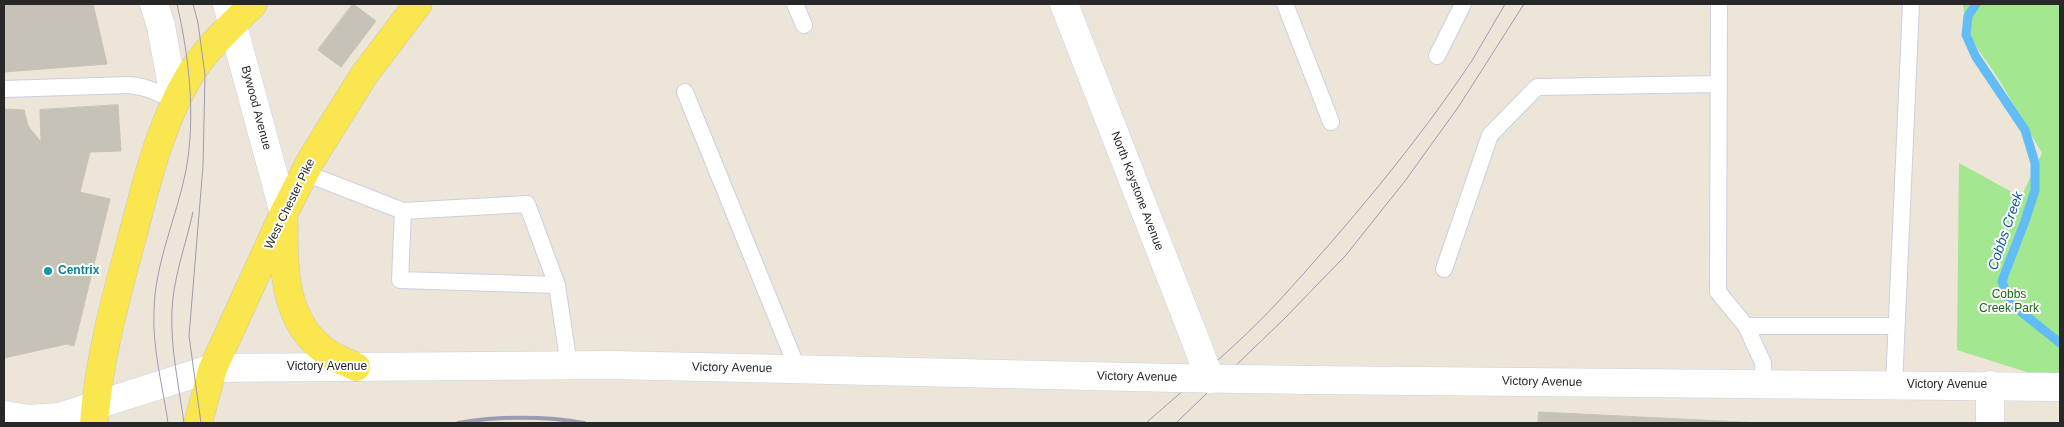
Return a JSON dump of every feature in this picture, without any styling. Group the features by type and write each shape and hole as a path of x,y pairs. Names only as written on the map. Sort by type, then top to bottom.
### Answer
{"main road":[{"path":"95,414 108,327 151,167 162,134 175,102 230,14 253,4"},
{"name":"West Chester Pike","path":"198,423 213,368 284,213 305,172 364,75 418,4"},
{"path":"284,213 283,260 287,291 297,318 311,338 328,353 356,366"}],"street":[{"path":"154,4 175,102"},
{"name":"North Keystone Avenue","path":"1064,4 1210,379"},
{"name":"Bywood Avenue","path":"230,14 284,213"},
{"name":"Victory Avenue","path":"4,415 14,418 44,419 95,414 213,368 356,366 569,366 1210,379 2060,387"},
{"path":"1990,386 1990,423"}],"lane":[{"path":"795,4 804,25"},
{"path":"1285,4 1331,122"},
{"path":"1437,56 1463,4"},
{"path":"1719,4 1718,292 1746,326 1763,363 1764,384"},
{"path":"1894,385 1911,4"},
{"path":"1444,269 1490,135 1536,87 1718,84"},
{"path":"4,89 144,86 175,102"},
{"path":"685,92 798,370"},
{"path":"305,172 403,211 527,204 557,285 569,366"},
{"path":"403,211 400,280 557,285"},
{"path":"1746,326 1896,326"}],"green space":[{"name":"Cobbs Creek Park","path":"1963,4 2060,4 2060,387 2052,380 1957,350 1959,163 2021,197 2042,153 1998,78 1967,33"}],"building":[{"path":"4,4 45,4 4,29"},
{"path":"45,4 93,4 107,64 4,72 4,29"},
{"path":"353,4 376,21 341,67 318,50"},
{"name":"Centrix","path":"118,105 121,151 90,152 80,192 110,199 74,346 67,344 4,358 4,109 24,110 28,126 41,142 40,110"},
{"path":"1539,412 1762,423 1538,423"}],"waterway":[{"name":"Cobbs Creek","path":"1976,4 1968,16 1966,35 1976,57 2025,130 2035,163 2035,190 2002,281 2010,303 2060,343"}],"tram line":[{"path":"168,423 156,353 154,310 158,275 182,187 189,149 190,86 177,4"},
{"path":"193,4 198,23 205,75 203,166 189,336 201,423"},
{"path":"1146,423 1246,334 1278,302 1355,214 1404,154 1451,91 1473,59 1505,4"},
{"path":"1176,423 1283,320 1346,255 1405,181 1459,106 1524,4"},
{"path":"184,423 174,352 172,309 178,272 193,212"}],"railway":[{"path":"458,423 488,419 521,418 554,419 584,423"}],"place":[{"name":"Centrix","path":"48,271"}]}
